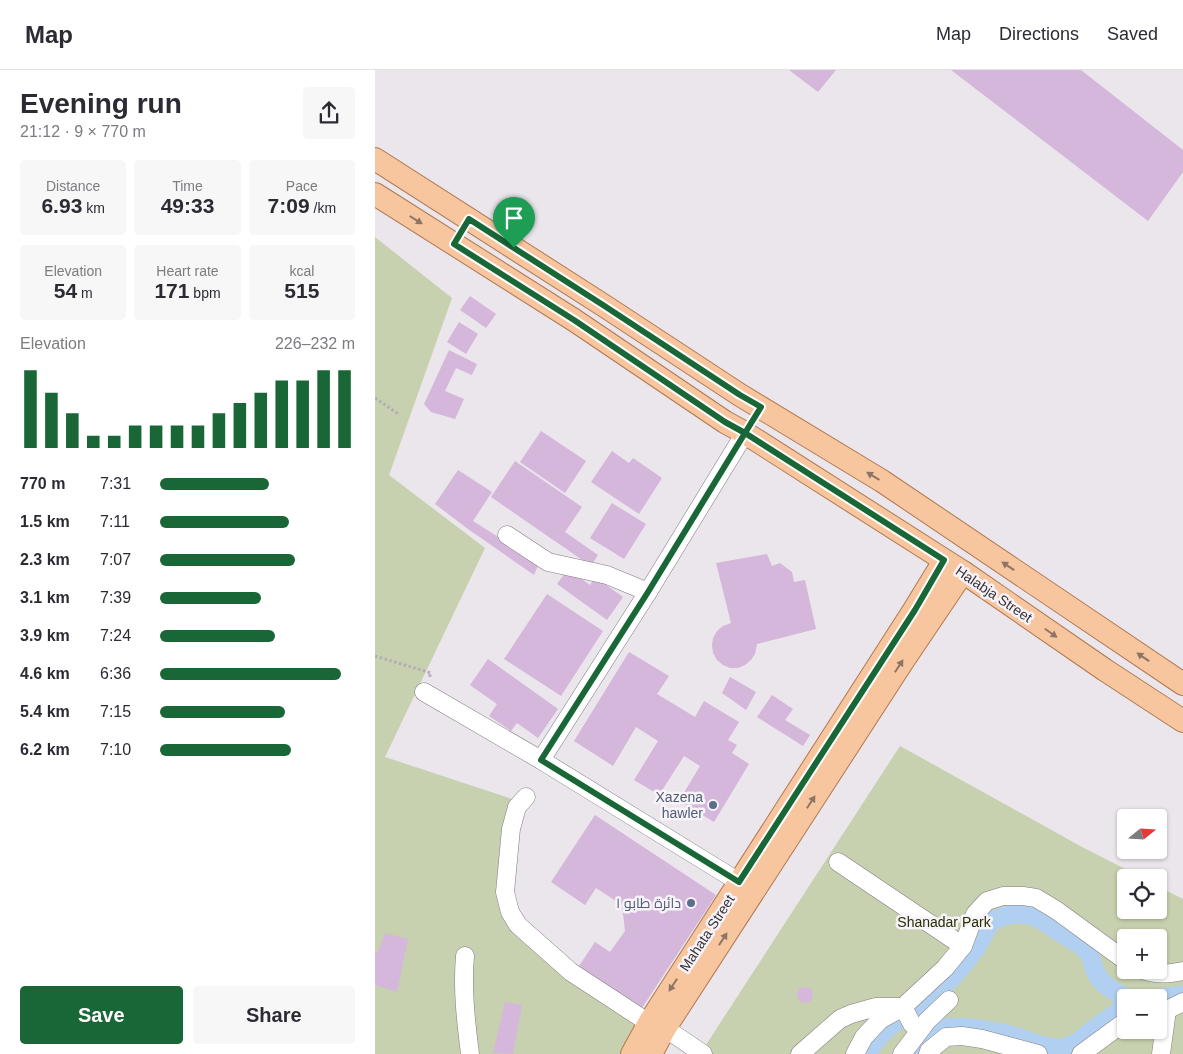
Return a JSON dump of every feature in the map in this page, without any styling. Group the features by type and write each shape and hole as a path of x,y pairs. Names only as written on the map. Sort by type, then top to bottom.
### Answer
{"main road":[{"path":"375,159 740,395 882,481 1183,684"},
{"name":"Halabja Street","path":"375,194 574,320 725,422 954,566 1183,721"},
{"path":"454,244 469,219"},
{"path":"745,433 761,407"},
{"name":"Mahata Street","path":"651,1054 657,1025 739,882 915,610 954,566"},
{"name":"Mahata Street","path":"632,1054 657,1025 897,669 954,566"}],"street":[{"path":"541,760 648,592 745,433"},
{"path":"507,535 548,562 607,575 648,592"},
{"path":"424,692 541,760 739,882"},
{"path":"526,797 517,807 511,829 505,892 510,912 518,925 571,972 703,1054"},
{"path":"838,862 963,946"},
{"path":"855,1054 864,1037 880,1020 903,1007 945,968 963,946 975,914 987,900 1003,896 1036,898 1056,910 1117,954"},
{"path":"465,956 466,1022 471,1054"},
{"path":"1167,973 1183,971"},
{"path":"902,1054 915,1027 927,1021 949,1000"},
{"path":"800,1054 840,1019 876,1007 903,1007"},
{"path":"903,1007 915,1027"},
{"path":"1161,1054 1170,1007"},
{"path":"1081,1054 1117,1027"},
{"path":"928,1054 946,1037 962,1036 1038,1054"}],"path":[{"path":"375,398 400,415"},
{"path":"375,656 431,673 424,692"}],"green space":[{"path":"375,237 452,298 389,475 485,548 385,757 512,799 496,894 510,929 638,1022 623,1054 375,1054"},
{"name":"Shanadar Park","path":"900,746 1125,869 1117,869 1117,919 1167,919 1167,891 1183,899 1183,1054 700,1054"}],"building":[{"path":"789,70 836,70 818,92"},
{"path":"951,70 1081,70 1183,150 1183,172 1148,221"},
{"path":"470,296 496,314 486,328 460,310"},
{"path":"459,322 478,334 466,354 447,342"},
{"path":"449,350 477,364 472,375 456,368 445,391 464,399 455,419 431,412 424,404"},
{"path":"541,431 586,461 565,493 520,462"},
{"path":"612,451 629,463 633,458 662,478 639,514 591,482"},
{"path":"515,461 582,507 565,532 598,555 591,566 491,497"},
{"path":"458,470 492,492 473,521 539,563 534,575 435,504"},
{"path":"612,503 646,524 624,559 590,538"},
{"path":"767,554 772,566 780,563 792,572 794,582 805,580 816,629 757,644 755,654 751,660 738,668 730,668 717,660 713,653 713,638 717,631 731,623 716,563"},
{"path":"568,569 590,585 595,577 623,597 607,620 557,584"},
{"path":"547,594 603,631 561,696 504,659"},
{"path":"629,652 669,676 657,694 695,717 704,701 739,722 728,740 737,745 732,753 749,764 714,822 679,801 700,766 684,756 659,795 634,780 658,741 636,727 613,766 574,741"},
{"path":"488,659 558,709 538,738 517,723 511,731 489,716 497,704 470,685"},
{"path":"730,677 756,692 746,710 722,693"},
{"path":"772,695 793,709 785,720 810,735 803,746 757,717"},
{"path":"595,815 716,895 638,1014 575,972 595,942 610,952 625,931 622,905 596,888 585,905 551,882"},
{"path":"385,933 408,939 397,992 375,985 375,952 378,952"},
{"path":"802,987 808,987 813,992 811,1001 802,1003 797,998 797,992"},
{"path":"505,1002 522,1005 513,1054 493,1053"}],"waterway":[{"path":"868,1054 873,1044 890,1026 941,989 964,964 992,922 1007,915 1025,914 1032,916 1079,944 1088,953 1097,975 1117,992"},
{"path":"1167,997 1183,995"},
{"path":"917,1054 928,1034 934,1030 951,1027 985,1030 1014,1036 1047,1047 1066,1047 1078,1042 1117,1012"}],"place":[{"name":"Xazena hawler","path":"713,805"},
{"name":"دائرة طابو ١","path":"691,903"}],"route":[{"path":"514,248 469,219 454,244 574,320 725,422 745,433 648,592 541,760 739,882 915,610 944,560 745,433 761,407 514,248"}]}
